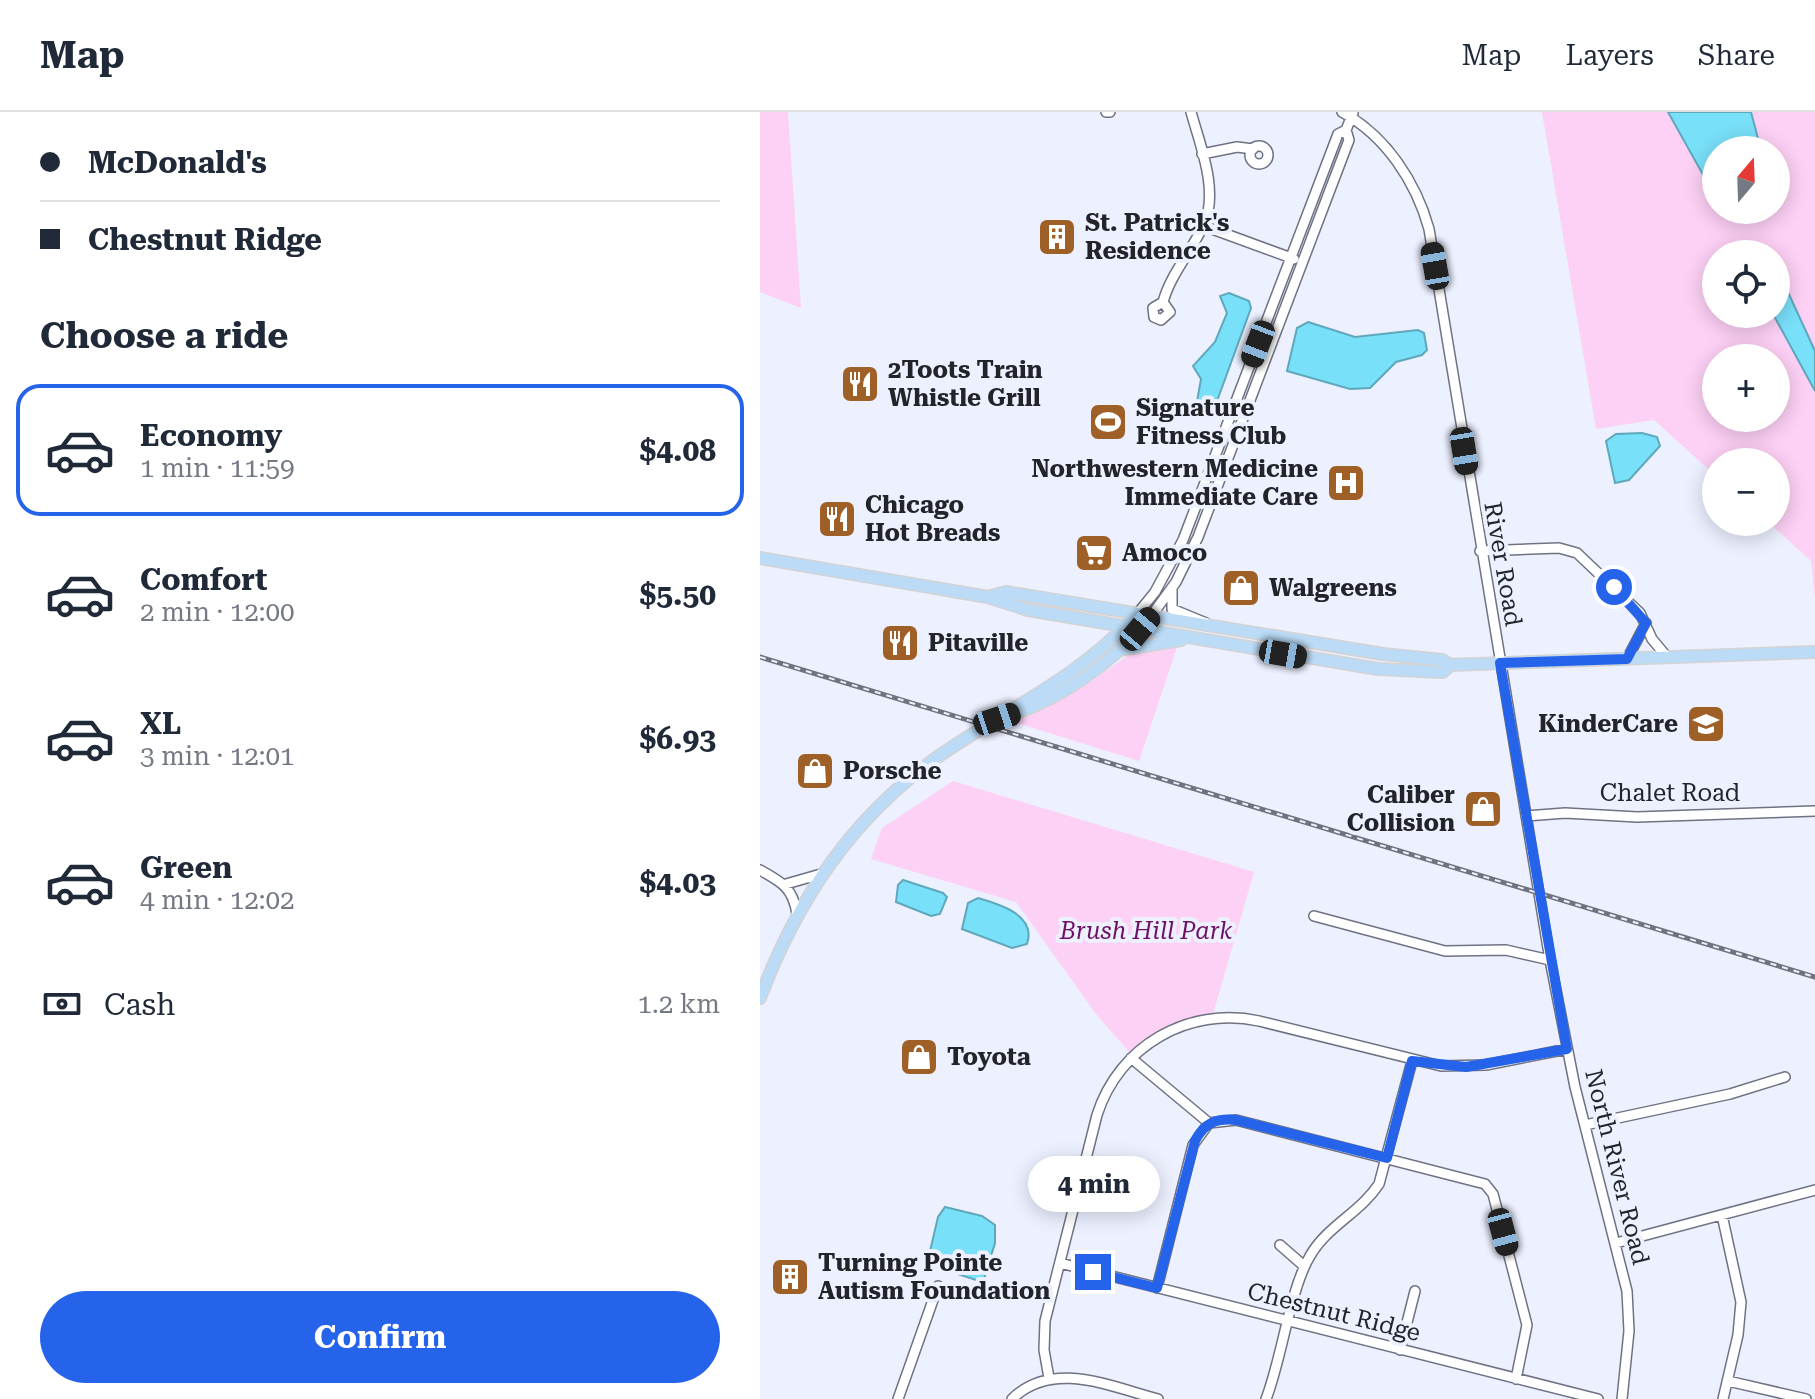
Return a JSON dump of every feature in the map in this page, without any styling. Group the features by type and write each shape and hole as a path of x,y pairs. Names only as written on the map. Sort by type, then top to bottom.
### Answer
{"main road":[{"path":"760,558 988,597 1008,607 1263,651 1398,671 1443,672 1450,665"},
{"path":"988,597 1006,592 1394,656 1442,660 1450,665 1815,652"},
{"path":"760,998 797,914 821,874 842,845 890,794 941,755 1074,669 1138,613"},
{"path":"997,719 1036,707 1082,678 1119,650 1152,615"},
{"path":"1119,650 1199,640"}],"street":[{"path":"1163,302 1168,285 1204,226 1209,193 1191,112"},
{"path":"1152,615 1172,588 1198,537 1349,140 1346,130 1349,114"},
{"name":"River Road","path":"1349,114 1402,169 1426,218 1500,663"},
{"path":"1138,613 1155,592 1183,540 1338,134 1346,130"},
{"path":"1202,154 1237,147 1253,149"},
{"path":"1204,226 1303,263"},
{"path":"1480,551 1572,550 1630,602 1667,657"},
{"path":"1172,588 1170,602 1174,611 1209,625"},
{"path":"1627,659 1646,623"},
{"name":"North River Road","path":"1500,663 1567,1049 1628,1302 1622,1399"},
{"name":"Chalet Road","path":"1526,816 1565,813 1637,817 1815,811"},
{"path":"760,870 786,884 794,897 797,914"},
{"path":"786,884 821,874"},
{"path":"1314,916 1445,951 1506,950 1550,960"},
{"path":"1049,1378 1045,1321 1100,1105 1131,1058 1153,1040 1176,1027 1229,1017 1259,1021 1412,1061 1466,1067 1567,1049"},
{"path":"1131,1058 1209,1123 1236,1120 1487,1180 1496,1202 1527,1325 1516,1379"},
{"path":"1266,1399 1304,1266 1328,1232 1374,1192 1387,1158 1412,1061"},
{"path":"1585,1125 1730,1094 1785,1077"},
{"path":"1157,1288 1193,1145 1209,1123"},
{"path":"1616,1243 1815,1190"},
{"path":"1722,1215 1741,1302 1738,1335 1723,1399"},
{"path":"1280,1245 1304,1266"},
{"name":"Chestnut Ridge","path":"1060,1263 1598,1399"},
{"path":"898,1399 938,1286"},
{"path":"1400,1350 1415,1291"},
{"path":"1012,1399 1025,1388 1049,1378 1075,1378 1158,1399"},
{"path":"1728,1381 1806,1399"}],"green space":[{"path":"760,112 788,112 801,308 760,292"},
{"path":"1542,112 1815,112 1815,598 1811,561 1783,536 1790,536 1790,448 1702,448 1702,463 1654,420 1596,429"},
{"path":"1160,647 1177,647 1139,761 1010,721 1082,688 1130,654"},
{"name":"Brush Hill Park","path":"953,781 1254,872 1213,1014 1172,1024 1130,1053 1096,1014 1016,902 871,859 882,828"}],"water":[{"path":"1668,112 1751,112 1757,136 1702,136 1702,173"},
{"path":"1229,293 1249,301 1251,308 1213,412 1202,415 1196,407 1201,379 1193,366 1215,342 1227,313 1220,296"},
{"path":"1790,297 1815,351 1815,391 1790,344 1781,328 1790,328"},
{"path":"1308,322 1355,337 1418,330 1424,333 1427,350 1422,355 1396,362 1370,388 1350,389 1287,371 1297,328"},
{"path":"1642,433 1657,437 1660,446 1629,480 1615,483 1606,441 1616,434"},
{"path":"903,880 943,893 947,897 940,914 931,916 896,902 898,885"},
{"path":"978,898 1014,912 1021,918 1027,925 1027,944 1012,948 962,929 968,903"},
{"path":"945,1207 982,1216 995,1225 995,1243 984,1279 976,1280 927,1264 938,1217"}],"railway":[{"path":"760,657 1815,977"}],"place":[{"name":"St. Patrick's Residence","path":"1057,237"},
{"name":"2Toots Train Whistle Grill","path":"860,384"},
{"name":"Signature Fitness Club","path":"1108,422"},
{"name":"Northwestern Medicine Immediate Care","path":"1346,483"},
{"name":"Chicago Hot Breads","path":"837,519"},
{"name":"Amoco","path":"1094,553"},
{"name":"Walgreens","path":"1241,588"},
{"name":"Pitaville","path":"900,643"},
{"name":"KinderCare","path":"1706,724"},
{"name":"Porsche","path":"815,771"},
{"name":"Caliber Collision","path":"1483,809"},
{"name":"Toyota","path":"919,1057"},
{"name":"Turning Pointe Autism Foundation","path":"790,1277"}],"route":[{"path":"1093,1272 1157,1288 1195,1141 1202,1129 1214,1120 1236,1120 1387,1158 1412,1061 1466,1067 1567,1049 1500,663 1627,659 1646,623 1614,587"}]}
